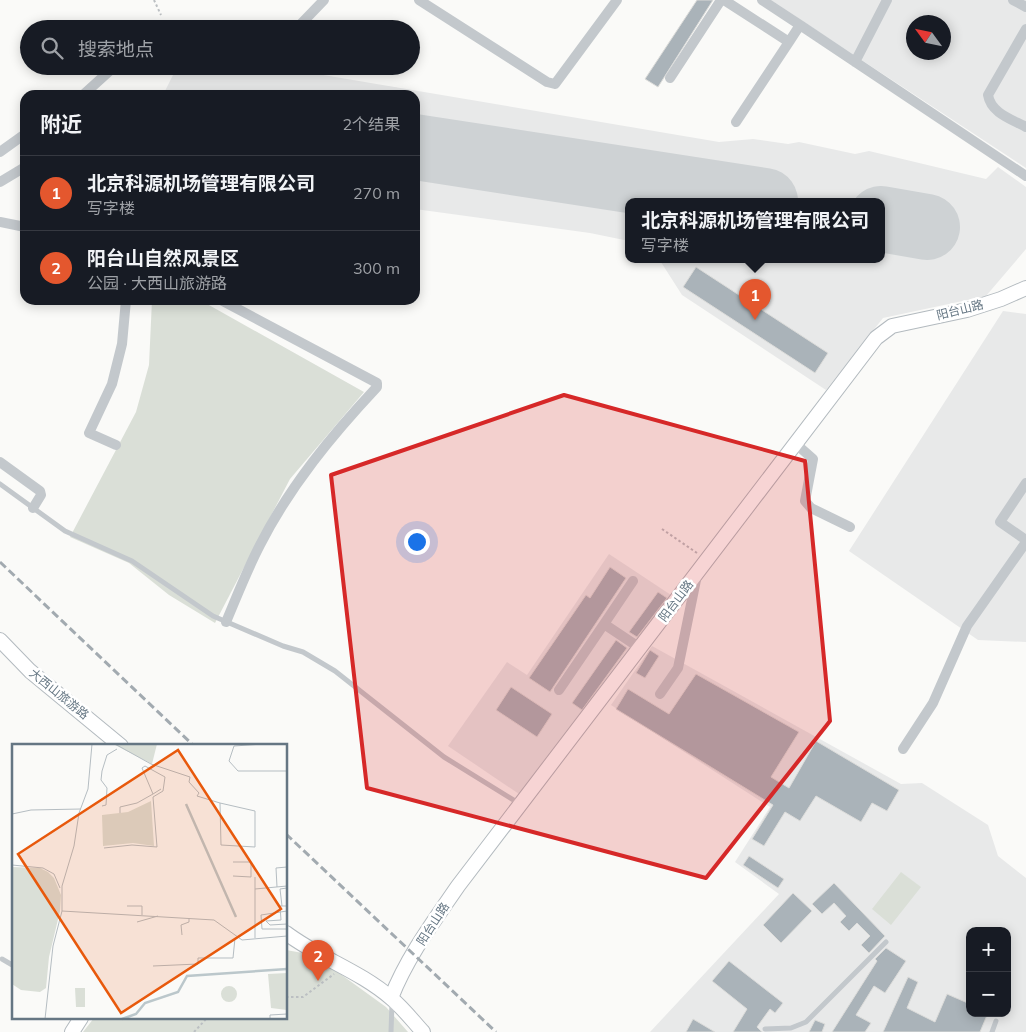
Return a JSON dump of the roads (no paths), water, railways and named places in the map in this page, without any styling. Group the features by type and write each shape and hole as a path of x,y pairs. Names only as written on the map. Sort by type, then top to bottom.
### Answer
{"street":[{"path":"305,20 324,0"},
{"path":"419,0 547,82 556,84 617,0"},
{"path":"670,78 723,0 789,42"},
{"path":"762,0 1026,176"},
{"path":"855,62 887,0"},
{"path":"1013,0 1026,7"},
{"path":"736,122 800,25"},
{"path":"1026,29 988,95 990,104 995,110 1026,128"},
{"path":"89,90 105,75"},
{"path":"0,152 20,138"},
{"path":"0,182 20,170"},
{"path":"0,222 20,226"},
{"name":"阳台山路","path":"391,998 398,981 458,886 876,338 892,326 967,310 1024,292"},
{"path":"116,445 89,433 112,384 122,344 126,305"},
{"path":"226,622 260,545 293,488 340,427 377,387 377,383 230,305"},
{"path":"796,444 813,459 806,501 811,508 850,527"},
{"path":"0,462 40,490 41,495 33,508"},
{"path":"903,749 933,703 967,626 1026,541 1000,522 1026,483"},
{"path":"660,694 678,668 697,574"},
{"path":"559,690 633,580"},
{"path":"604,624 640,648"},
{"name":"大西山旅游路","path":"0,640 30,671 119,744"},
{"path":"288,935 303,946"},
{"path":"288,941 345,967 391,998 423,1032"},
{"path":"72,1032 80,1020"}],"lane":[{"path":"0,484 65,531 132,561 213,616 283,646 303,652 335,671 444,757 520,804"},
{"path":"765,1029 775,1031 791,1028 806,1022 886,942"},
{"path":"2,959 12,965"},
{"path":"391,998 391,1032"},
{"path":"992,1032 996,1021"}],"railway":[{"path":"0,562 192,744"},
{"path":"288,836 496,1032"}],"place":[{"name":"北京科源机场管理有限公司","path":"755,320"},
{"name":"阳台山自然风景区","path":"318,981"}]}
